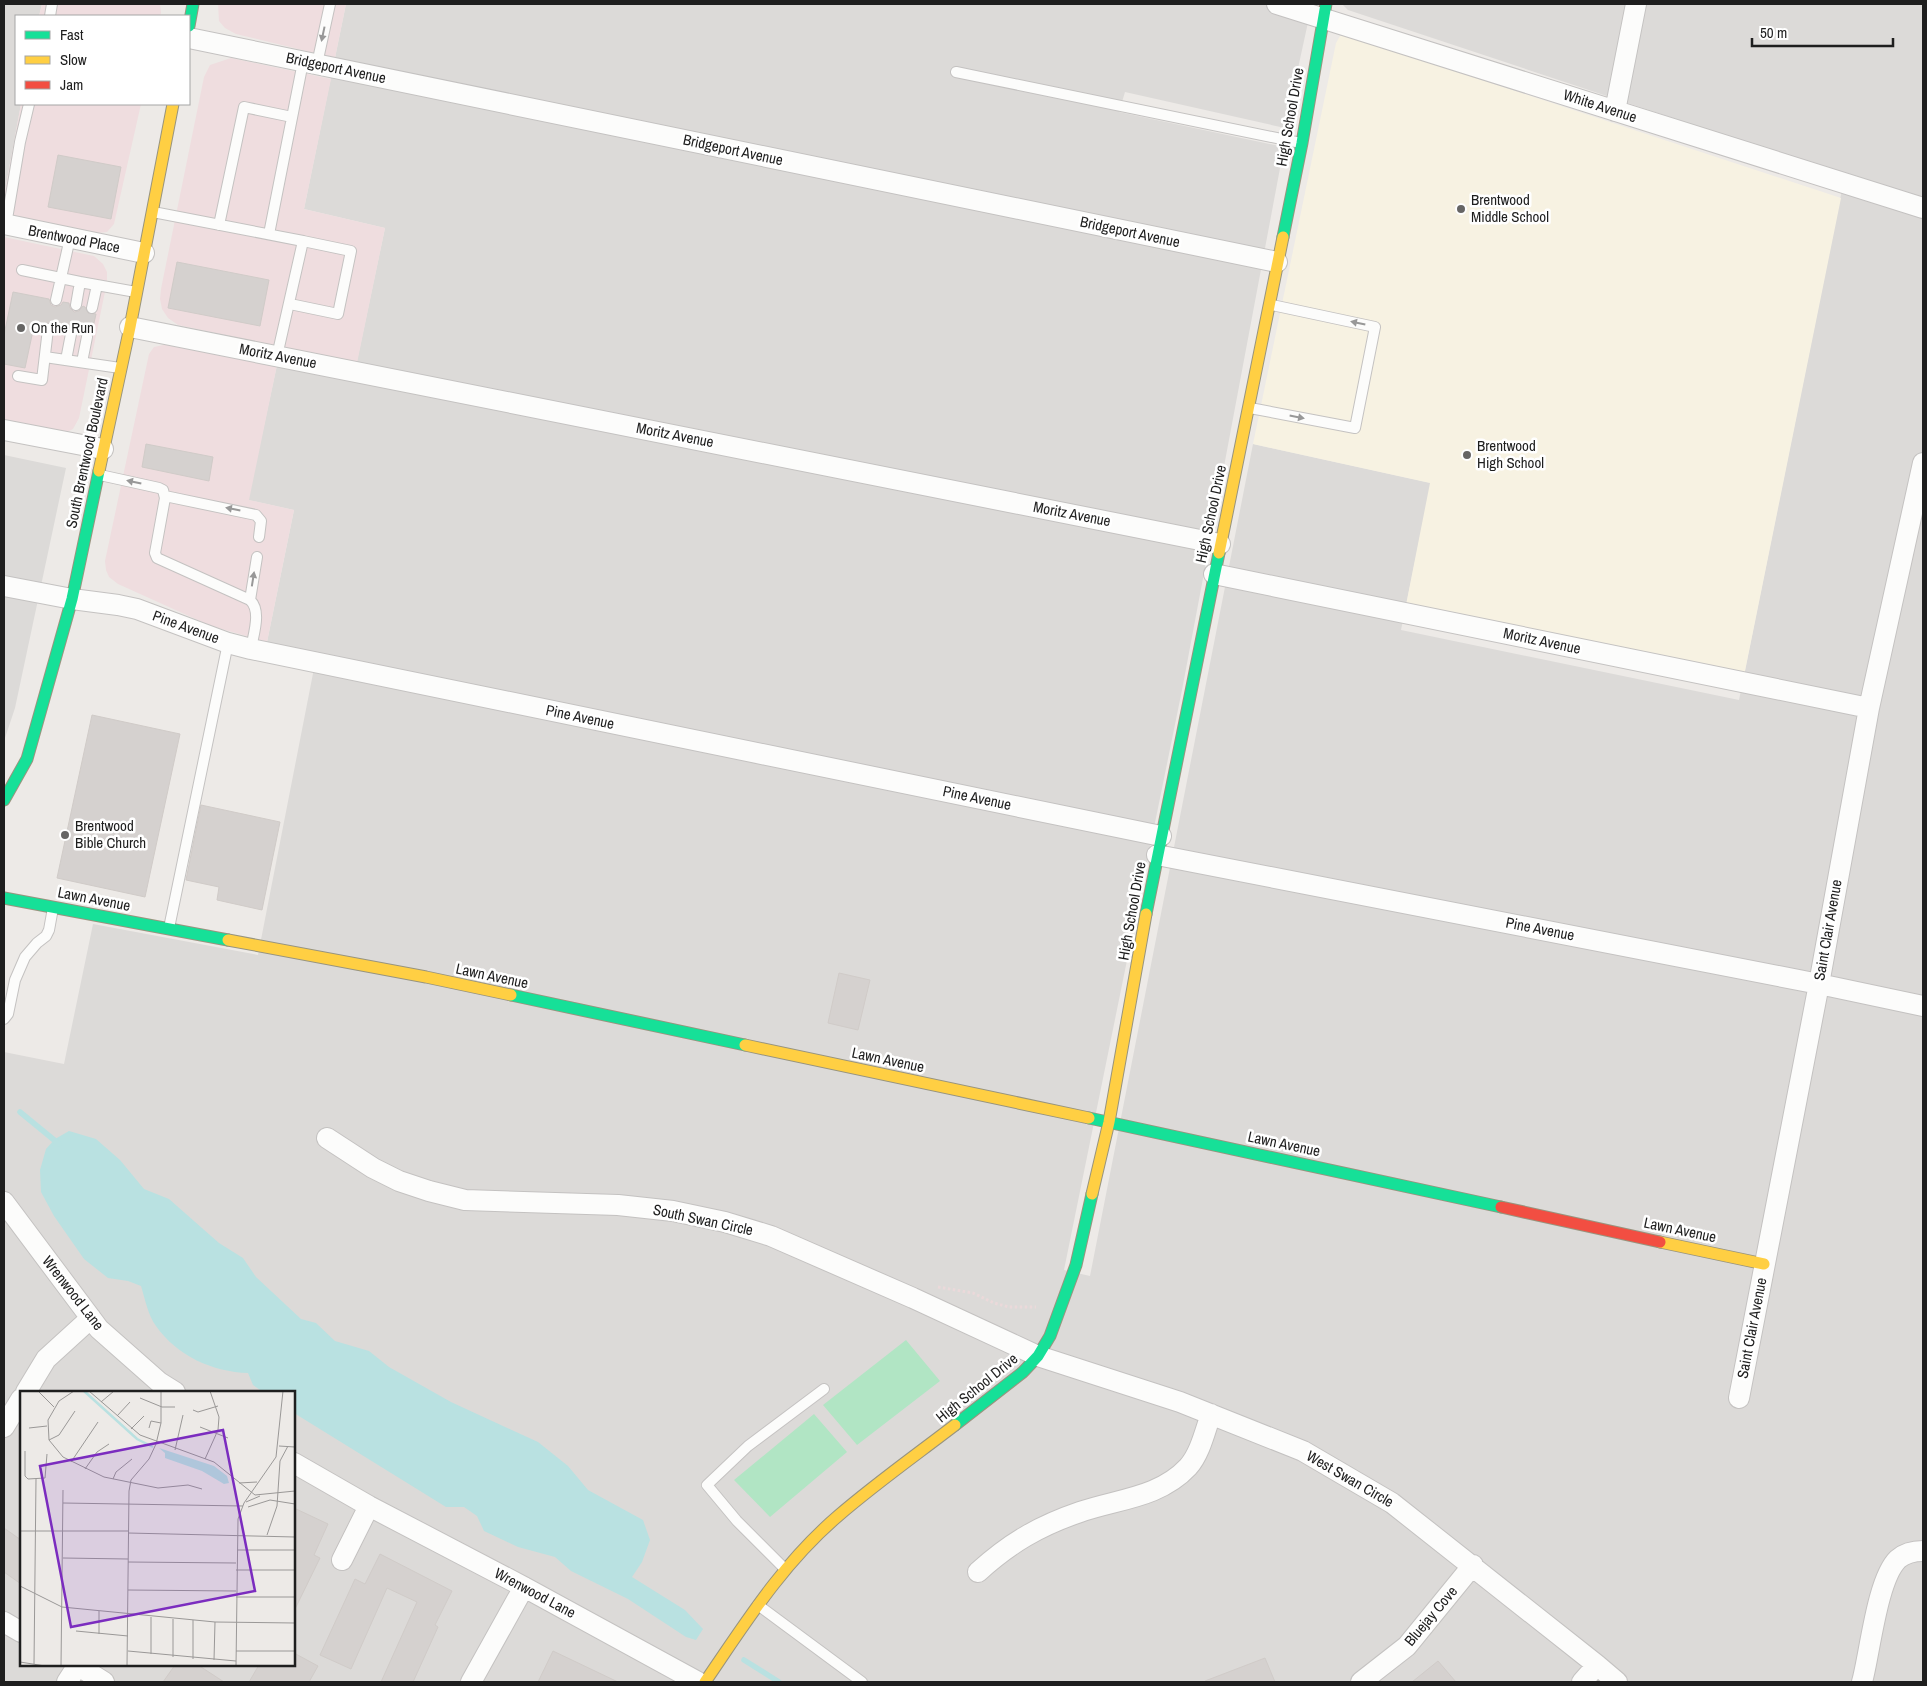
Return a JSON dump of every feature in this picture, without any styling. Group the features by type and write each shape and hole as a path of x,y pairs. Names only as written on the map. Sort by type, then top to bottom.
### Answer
{"street":[{"path":"190,20 193,4"},
{"name":"White Avenue","path":"1277,4 1325,11 1404,42 1614,111 1923,208"},
{"path":"1614,111 1636,4"},
{"name":"High School Drive","path":"705,1682 757,1604 785,1569 838,1516 1023,1372 1038,1356 1050,1336 1062,1305 1076,1265 1109,1122 1159,845 1302,143 1325,11"},
{"name":"Bridgeport Avenue","path":"190,38 1277,262"},
{"name":"South Brentwood Boulevard","path":"4,800 27,759 72,600 130,327 173,105"},
{"name":"Brentwood Place","path":"5,225 144,253"},
{"name":"Moritz Avenue","path":"130,327 1220,544"},
{"path":"4,430 104,449"},
{"name":"Saint Clair Avenue","path":"1739,1398 1819,984 1869,708 1923,463"},
{"name":"Moritz Avenue","path":"1214,574 1869,708"},
{"name":"Pine Avenue","path":"4,586 72,600 137,609 228,643 251,649 1159,845 1923,1006"},
{"name":"Lawn Avenue","path":"4,898 426,977 1764,1264"},
{"name":"South Swan Circle","path":"327,1138 373,1168 399,1181 428,1191 465,1200 618,1205 673,1211 708,1218 771,1236 913,1298 1038,1356"},
{"name":"Wrenwood Lane","path":"4,1202 99,1329 152,1376 174,1391"},
{"path":"27,1391 46,1359 90,1318"},
{"name":"West Swan Circle","path":"1038,1356 1180,1402 1303,1451 1392,1503 1598,1664 1617,1682"},
{"path":"4,1428 20,1401"},
{"path":"978,1572 1018,1539 1043,1525 1082,1511 1121,1502 1151,1492 1170,1482 1189,1466 1211,1414"},
{"name":"Wrenwood Lane","path":"295,1464 369,1506 524,1586 698,1682"},
{"path":"342,1560 369,1506"},
{"path":"1862,1682 1876,1613 1889,1571 1899,1559 1913,1551 1923,1551"},
{"name":"Bluejay Cove","path":"1361,1682 1407,1646 1473,1565"},
{"path":"471,1682 524,1586"},
{"path":"4,1622 20,1631"},
{"path":"1582,1682 1598,1664"},
{"path":"67,1682 76,1666"},
{"path":"79,1666 104,1682"}],"lane":[{"path":"269,234 292,117 330,4"},
{"path":"956,72 1302,143"},
{"path":"5,225 29,105"},
{"path":"219,225 244,107 292,117"},
{"path":"152,212 351,251 338,314 290,304"},
{"path":"56,300 70,238"},
{"path":"278,356 302,241"},
{"path":"22,270 136,292"},
{"path":"76,305 80,282"},
{"path":"92,308 97,285"},
{"path":"1249,407 1355,428 1374,335 1375,327 1269,304"},
{"path":"18,376 42,380 48,329"},
{"path":"66,360 71,334"},
{"path":"82,362 87,337"},
{"path":"45,356 121,368"},
{"path":"98,475 163,490 165,496 155,553 157,558 250,600 254,604 256,616 251,649"},
{"path":"165,496 256,515 261,521 259,537"},
{"path":"250,600 257,557"},
{"path":"168,929 228,643"},
{"path":"4,1019 8,1014 15,980 25,957 46,936 49,930 53,907"},
{"path":"785,1569 736,1520 707,1485 748,1446 824,1389"},
{"path":"757,1604 862,1682"}],"path":[{"path":"913,1298 923,1289 931,1286 973,1293 994,1303 1009,1307 1024,1308 1062,1305"}],"shaded area":[{"path":"4,4 42,4 39,15 15,15 15,105 21,105 4,196"},
{"path":"42,4 160,4 161,13 160,15 39,15"},
{"path":"218,4 346,4 335,58 236,34 225,28 219,21"},
{"path":"346,4 1312,4 1285,128 1125,92 1119,112 1284,147 1182,690 1064,1270 1090,1276 1253,444 1431,483 1401,630 1739,700 1845,175 1348,10 1342,4 1923,4 1923,1682 4,1682 4,1052 64,1064 93,924 258,955 317,653 267,642 294,510 248,500 277,365 353,380 385,228 304,209"},
{"path":"1340,36 1348,36 1841,198 1744,676 1406,605 1430,483 1253,444 1336,43"},
{"path":"231,58 331,79 304,209 385,228 357,363 178,325 168,318 162,309 161,289 204,77 210,65"},
{"path":"21,105 141,105 114,224 107,232 98,233 4,214 4,196"},
{"path":"4,237 94,256 103,264 107,272 107,282 79,418 73,429 67,432 57,432 4,422"},
{"path":"168,344 277,365 249,500 294,510 267,642 211,626 118,584 109,577 106,570 105,561 149,354 154,347"},
{"path":"4,455 66,468 15,708 4,741"}],"green space":[{"path":"906,1340 940,1381 857,1445 823,1405"},
{"path":"814,1414 847,1452 770,1517 734,1480"}],"water":[{"path":"69,1131 96,1139 120,1160 144,1189 169,1199 219,1243 243,1258 256,1277 301,1319 316,1323 335,1341 369,1351 389,1367 451,1402 538,1442 568,1466 588,1490 643,1520 650,1540 642,1562 632,1577 685,1610 703,1629 696,1640 686,1637 628,1599 571,1571 555,1557 518,1547 484,1531 477,1516 464,1507 446,1507 295,1414 295,1391 262,1391 253,1385 248,1373 209,1366 174,1346 153,1322 141,1286 128,1281 108,1278 84,1259 54,1216 41,1192 40,1170 46,1149 55,1139"}],"building":[{"path":"58,155 121,167 111,219 48,207"},
{"path":"177,262 269,280 260,326 168,308"},
{"path":"13,292 49,299 51,305 55,307 63,302 69,303 70,308 74,312 79,311 83,306 85,307 88,313 96,314 92,332 85,330 80,336 73,327 68,328 64,332 55,330 54,326 48,322 41,328 34,326 25,368 4,364 4,335"},
{"path":"146,444 213,457 209,481 142,467"},
{"path":"92,715 180,734 145,897 57,878"},
{"path":"201,805 280,822 262,910 217,900 219,887 186,880"},
{"path":"839,973 870,980 858,1030 828,1023"},
{"path":"295,1508 328,1524 314,1555 320,1558 295,1609"},
{"path":"4,1528 20,1539 20,1583 4,1572"},
{"path":"380,1554 452,1591 435,1625 438,1627 413,1682 381,1682 417,1602 387,1588 351,1669 320,1655 355,1579 365,1584"},
{"path":"553,1651 618,1682 538,1682"},
{"path":"295,1654 318,1666 309,1682 249,1682 258,1666 295,1666"},
{"path":"1265,1658 1275,1682 1205,1682 1205,1681"},
{"path":"1438,1661 1456,1682 1412,1682"},
{"path":"174,1666 200,1666 224,1682 163,1682"}],"waterway":[{"path":"20,1112 59,1144"},
{"path":"744,1660 779,1682"}],"traffic: fast":[{"path":"190,20 193,4"},
{"path":"1283,237 1302,143 1326,4"},
{"path":"4,800 27,759 72,599 99,471"},
{"path":"1146,914 1219,553"},
{"path":"4,898 228,940"},
{"path":"511,995 745,1045"},
{"path":"1089,1118 1501,1207"},
{"path":"955,1425 1023,1372 1038,1356 1050,1336 1076,1265 1092,1194"}],"traffic: slow":[{"path":"99,471 130,327 173,105"},
{"path":"1219,553 1283,237"},
{"path":"1092,1194 1109,1122 1146,914"},
{"path":"228,940 511,995"},
{"path":"745,1045 1089,1118"},
{"path":"1660,1242 1764,1264"},
{"path":"705,1682 766,1594 818,1534 866,1492 955,1425"}],"traffic: jam":[{"path":"1501,1207 1660,1242"}],"place":[{"name":"Brentwood Middle School","path":"1461,209"},
{"name":"On the Run","path":"21,328"},
{"name":"Brentwood High School","path":"1467,455"},
{"name":"Brentwood Bible Church","path":"65,835"}]}
